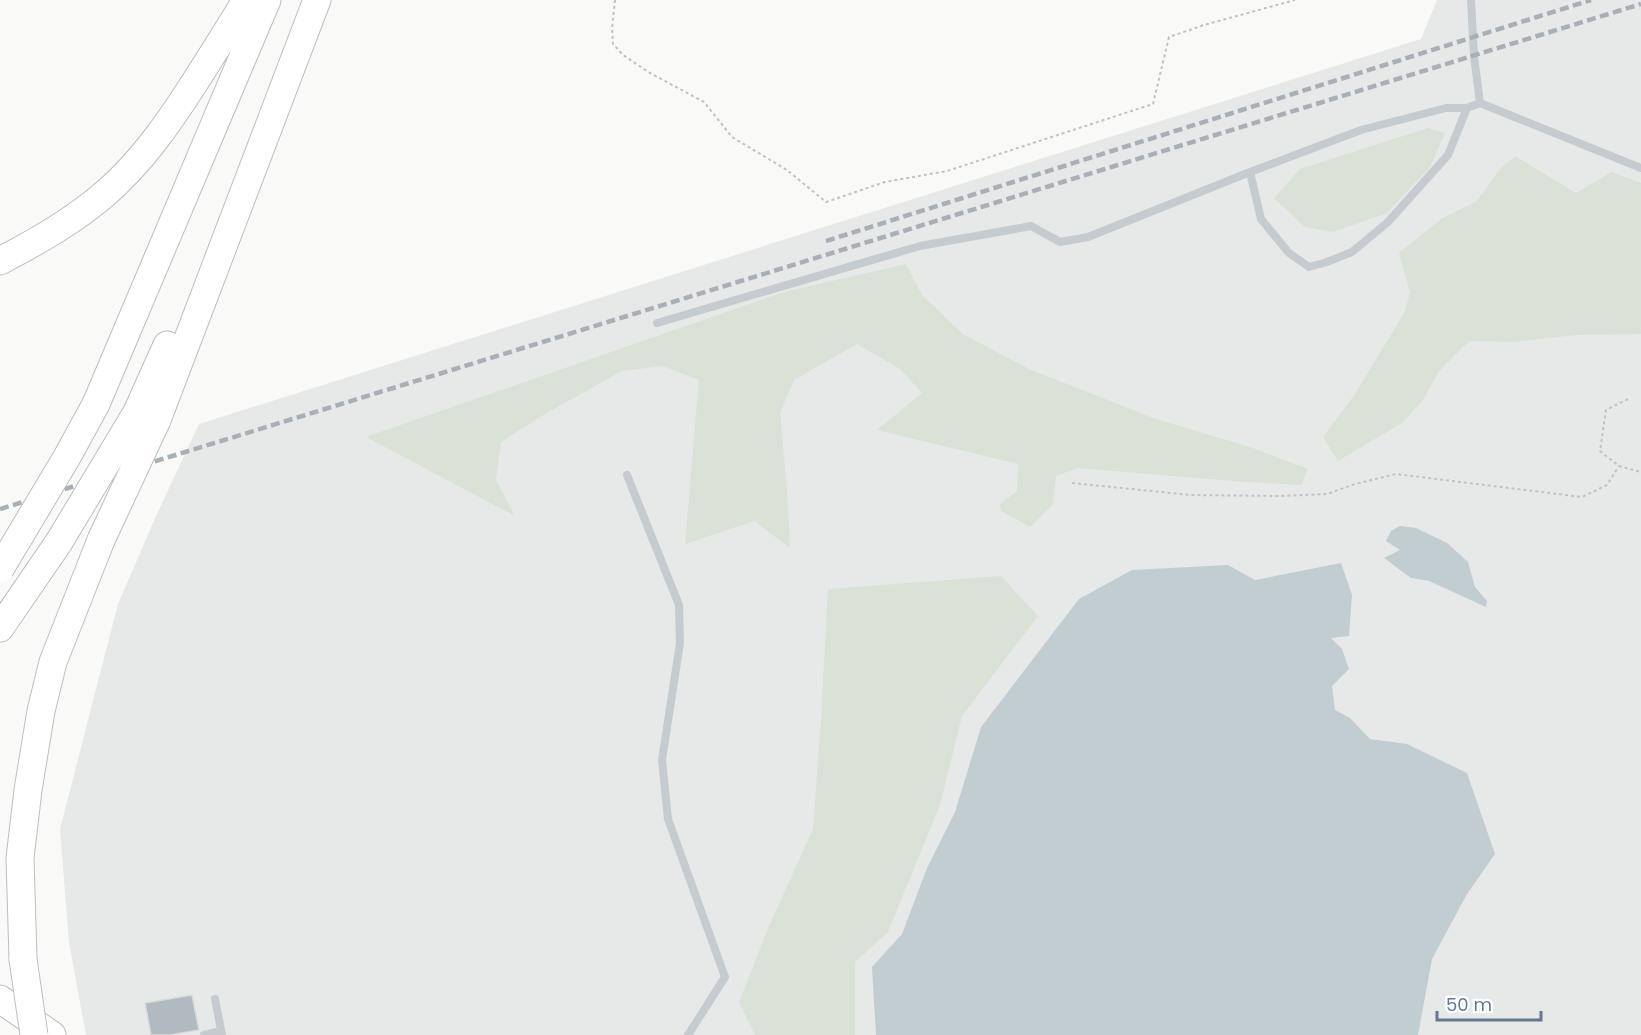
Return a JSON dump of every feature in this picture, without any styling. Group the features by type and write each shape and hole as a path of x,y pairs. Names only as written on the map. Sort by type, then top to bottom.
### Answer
{"highway":[{"path":"0,261 71,220 107,192 138,162 169,121 228,32 246,0"},
{"path":"0,569 67,458 96,404 267,0"},
{"path":"33,1035 23,959 20,858 40,711 53,662 147,416 317,0"},
{"path":"0,628 147,416"},
{"path":"0,999 52,1035"}],"lane":[{"path":"1470,0 1480,103"},
{"path":"657,323 920,246 1031,226 1060,242 1088,237 1361,130 1446,108 1467,108 1480,103 1641,168"},
{"path":"1250,172 1261,219 1289,253 1309,267 1327,262 1352,252 1388,222 1424,183 1448,155 1467,108"},
{"path":"1632,165 1641,159"},
{"path":"627,475 679,605 680,643 662,760 668,819 725,977 688,1035"},
{"path":"204,1035 222,1033 215,999"}],"path":[{"path":"615,0 613,44 623,55 650,73 704,102 732,137 787,170 826,201 885,182 946,171 1153,104 1169,37 1295,0"},
{"path":"1628,399 1606,410 1600,451 1619,466 1641,472"},
{"path":"1072,483 1191,495 1279,496 1327,494 1354,484 1396,474 1582,497 1607,485 1619,466"}],"shaded area":[{"path":"1437,0 1641,0 1641,1035 86,1035 69,943 60,829 118,604 199,424 1421,39"},
{"path":"1428,128 1445,133 1430,167 1387,213 1333,232 1305,227 1274,198 1300,169"},
{"path":"1515,156 1576,193 1612,172 1641,183 1641,334 1577,335 1513,342 1469,341 1439,371 1423,400 1402,423 1338,461 1323,437 1355,394 1404,313 1410,293 1399,253 1441,219 1477,201 1499,170"},
{"path":"906,264 922,295 963,334 1029,369 1153,418 1253,448 1308,469 1301,485 1078,468 1056,476 1053,504 1030,527 1001,511 1000,504 1017,491 1018,464 877,430 922,393 900,369 857,344 794,380 780,413 790,548 754,521 685,544 699,380 663,366 622,371 545,414 501,442 496,480 515,516 366,437 784,292"},
{"path":"1400,526 1416,528 1447,543 1468,562 1475,587 1487,601 1486,607 1429,581 1411,578 1384,558 1400,550 1386,541 1391,531"},
{"path":"1341,563 1352,595 1349,636 1331,638 1342,649 1349,669 1332,686 1335,710 1350,718 1370,739 1407,744 1467,773 1495,854 1467,894 1432,959 1418,1035 876,1035 872,967 902,934 927,868 955,812 981,727 1079,599 1132,570 1228,565 1255,580"},
{"path":"1001,576 1038,616 962,716 940,805 888,932 855,962 855,1035 755,1035 739,1002 769,926 813,829 828,589"}],"building":[{"path":"192,995 199,1030 170,1035 151,1035 145,1003"}],"railway":[{"path":"826,241 1591,0"},
{"path":"0,509 1641,4"}]}
